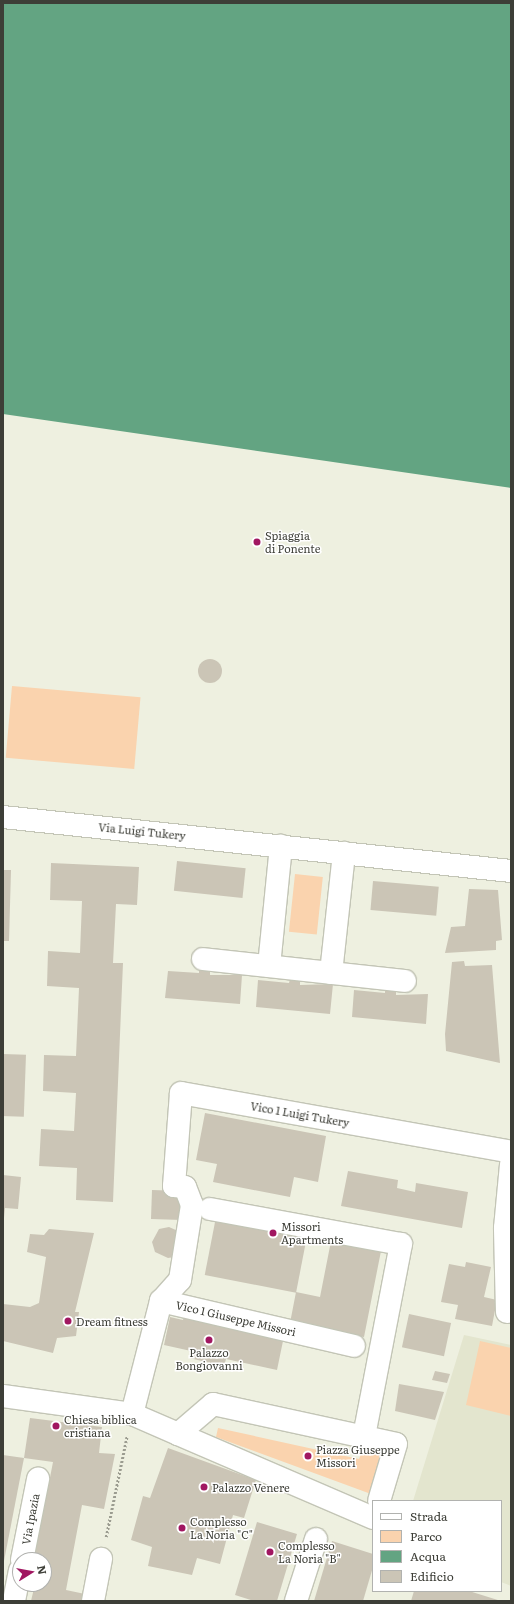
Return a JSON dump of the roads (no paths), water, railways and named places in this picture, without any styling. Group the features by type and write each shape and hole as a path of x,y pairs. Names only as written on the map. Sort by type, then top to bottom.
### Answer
{"street":[{"name":"Via Luigi Tukery","path":"3,817 511,871"},
{"path":"269,966 281,846"},
{"path":"331,973 344,853"},
{"path":"203,959 404,981"},
{"name":"Vico 1 Luigi Tukery","path":"161,1301 180,1280 192,1205 185,1187 174,1186 181,1093 511,1152"},
{"path":"508,1312 505,1228 511,1164"},
{"path":"210,1209 401,1244 364,1436"},
{"name":"Vico 1 Giuseppe Missori","path":"132,1414 161,1301 354,1346"},
{"path":"3,1396 132,1414 372,1518"},
{"path":"178,1434 213,1404 396,1444 379,1500"},
{"name":"Via Ipazia","path":"24,1552 38,1479"},
{"path":"296,1601 316,1539"},
{"path":"93,1601 101,1559"}],"water":[{"path":"3,3 511,3 511,488 3,414"}],"place":[{"name":"Spiaggia di Ponente","path":"257,542"},
{"name":"Missori Apartments","path":"273,1233"},
{"name":"Dream fitness","path":"68,1321"},
{"name":"Palazzo Bongiovanni","path":"209,1340"},
{"name":"Chiesa biblica cristiana","path":"56,1426"},
{"name":"Piazza Giuseppe Missori","path":"308,1456"},
{"name":"Palazzo Venere","path":"204,1487"},
{"name":"Complesso La Noria \"C\"","path":"182,1528"},
{"name":"Complesso La Noria \"B\"","path":"270,1552"}]}
